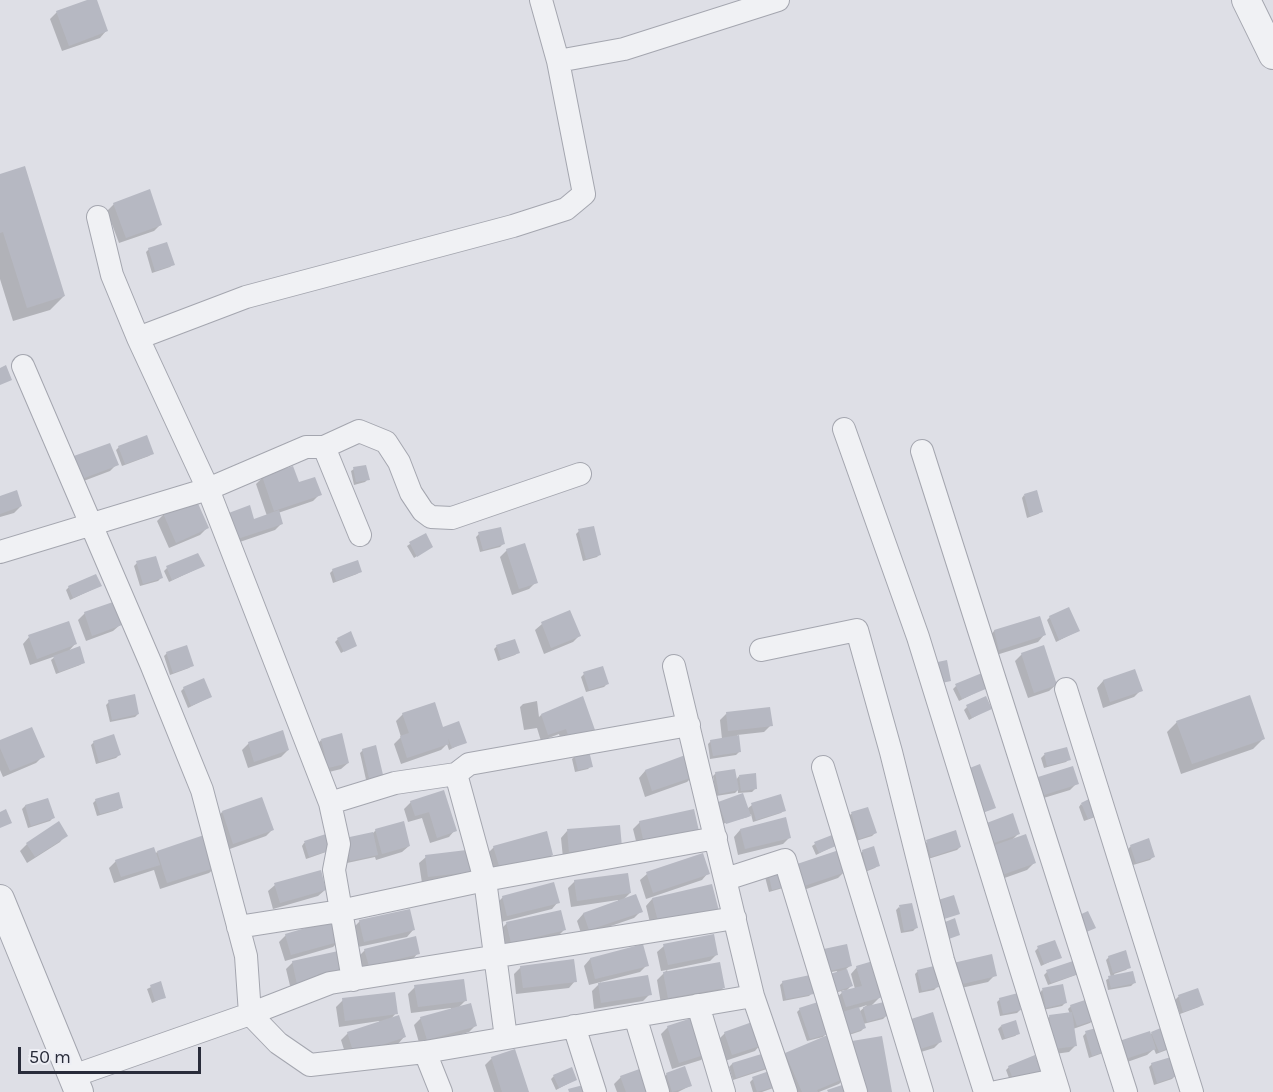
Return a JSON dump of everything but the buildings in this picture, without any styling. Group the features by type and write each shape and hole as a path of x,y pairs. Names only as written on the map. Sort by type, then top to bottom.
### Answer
{"street":[{"path":"138,338 246,297 513,226 566,208 584,194 558,61 542,0"},
{"path":"558,61 624,49 778,0"},
{"path":"1246,0 1273,55"},
{"path":"98,217 112,275 138,338 208,489 330,803 339,844 334,870 353,980"},
{"path":"23,366 151,664 202,790 246,956 250,1014 278,1043 310,1065 425,1052 753,996"},
{"path":"844,429 918,637 1057,1086 996,1092"},
{"path":"0,552 208,489 306,447 324,447 359,431 386,442 399,462 411,493 423,511 431,517 452,518 580,474"},
{"path":"324,447 360,535"},
{"path":"922,452 1126,1092"},
{"path":"761,650 857,630 891,752 943,960 985,1092"},
{"path":"674,666 753,996 786,1092"},
{"path":"1066,689 1192,1092"},
{"path":"330,803 395,783 456,774 469,764 689,725"},
{"path":"823,767 922,1092"},
{"path":"456,774 485,880 506,1038"},
{"path":"238,927 340,911 485,880 716,838"},
{"path":"726,879 785,860 856,1092"},
{"path":"0,899 76,1084 330,983 735,918"},
{"path":"698,1005 724,1092"},
{"path":"635,1016 658,1092"},
{"path":"574,1026 595,1092"},
{"path":"425,1052 441,1092"}]}
